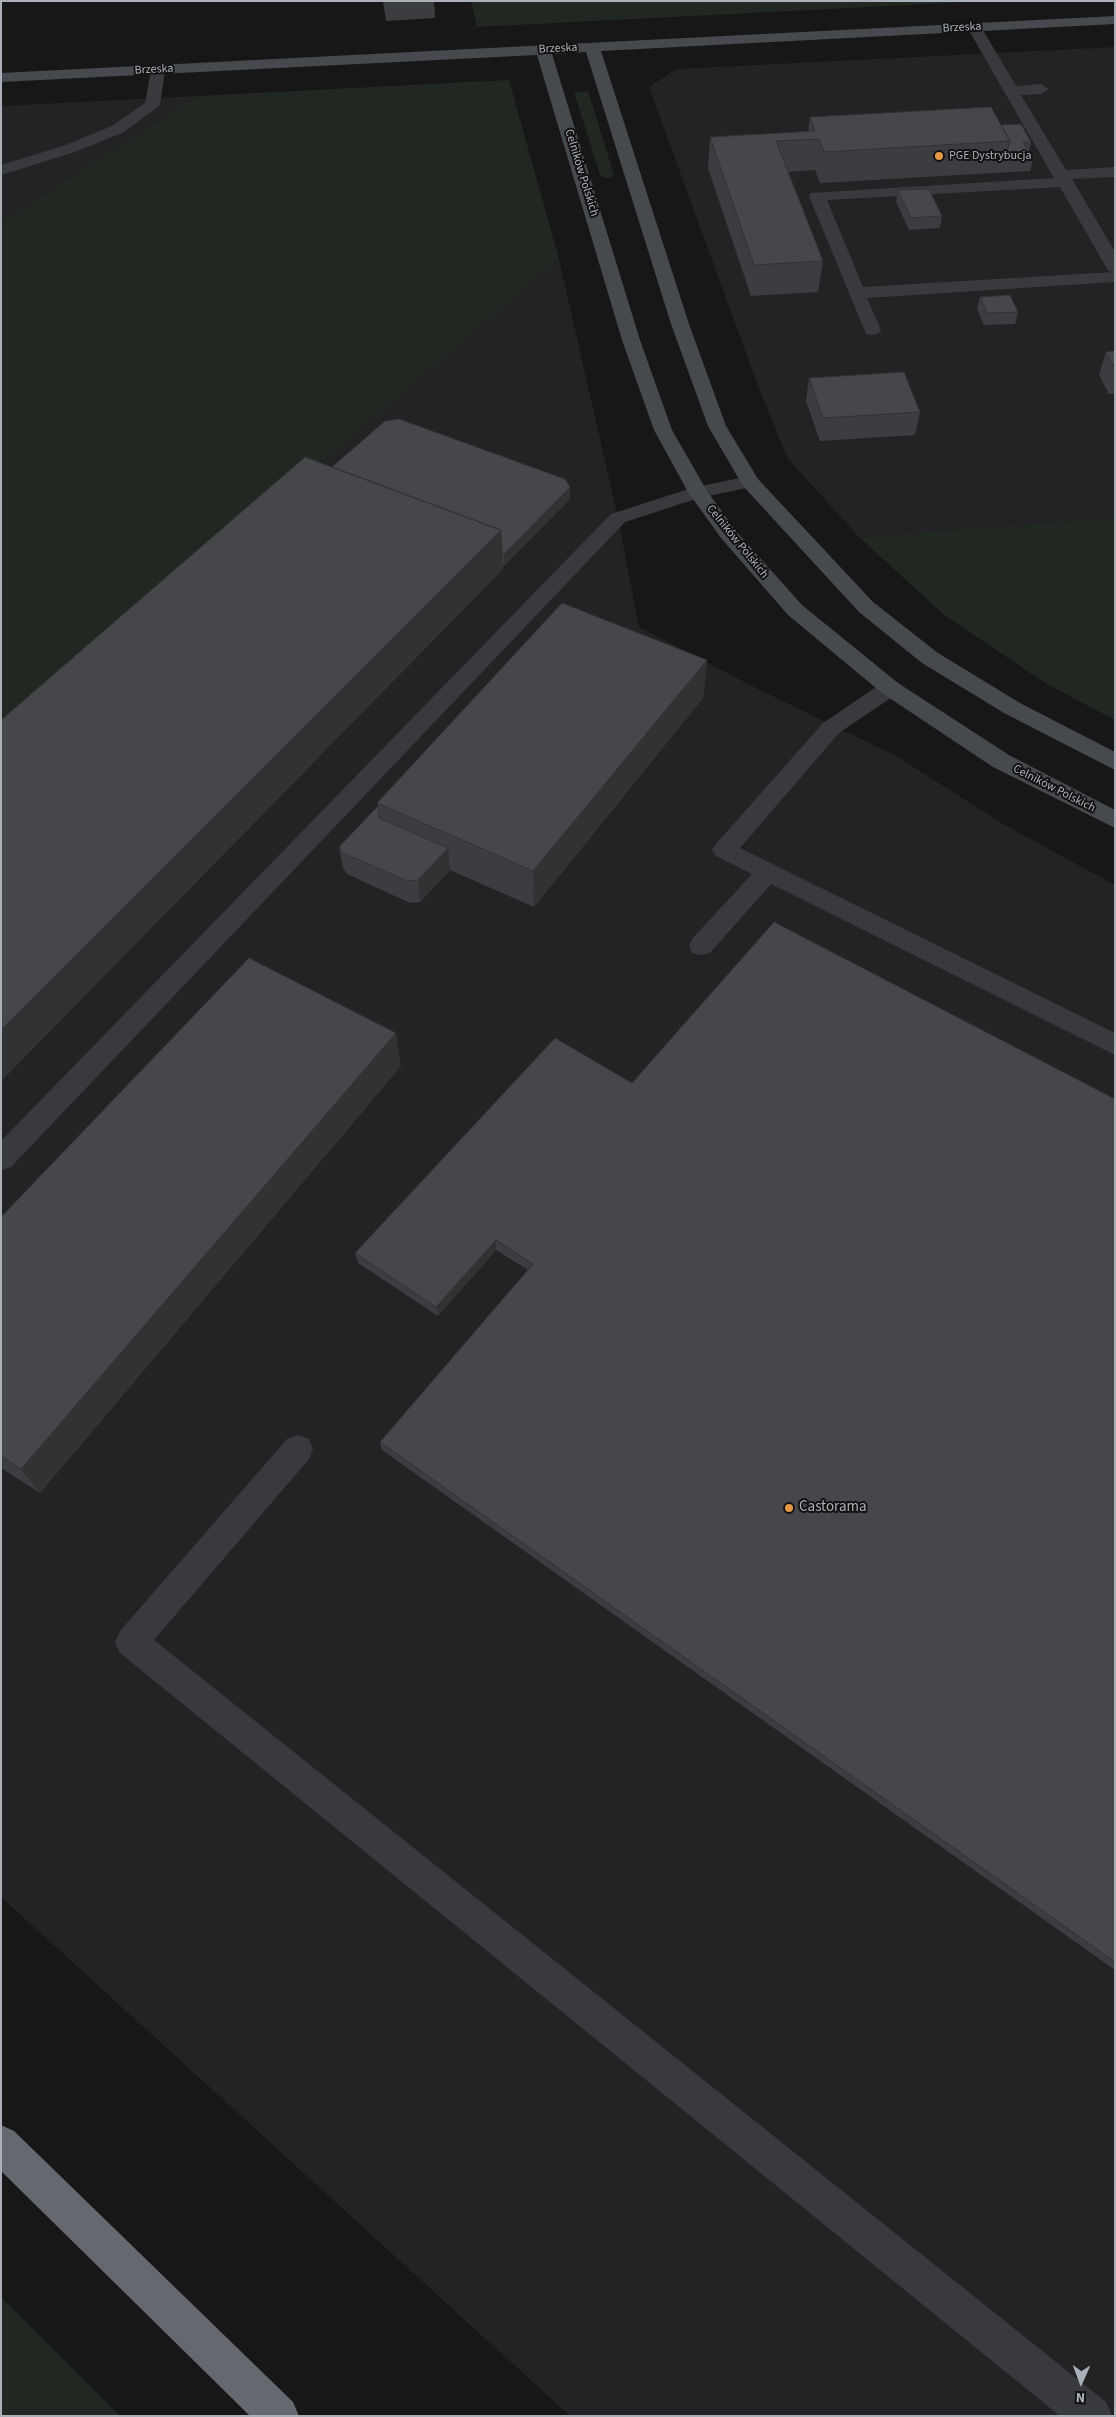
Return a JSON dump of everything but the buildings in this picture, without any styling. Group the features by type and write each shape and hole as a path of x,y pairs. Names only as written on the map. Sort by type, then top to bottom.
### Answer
{"highway":[{"path":"1,2144 279,2416"}],"street":[{"name":"Brzeska","path":"1,78 1115,20"},
{"path":"974,27 1115,267"},
{"path":"592,48 680,324 718,426 750,482 866,607 930,658 1012,708 1115,762"},
{"name":"Celników Polskich","path":"543,50 637,358 663,430 698,492 728,534 795,610 890,688 1001,761 1115,820"},
{"path":"1,170 69,149 118,129 152,105 158,70"},
{"path":"1010,91 1040,90"},
{"path":"872,330 817,196 1062,178 1115,172"},
{"path":"857,293 1115,277"},
{"path":"1,1158 618,518 698,492 750,482"},
{"path":"890,688 831,728 724,850 1115,1045"},
{"path":"701,946 768,872"},
{"path":"298,1449 131,1642 352,1818 1092,2416"}],"shaded area":[{"path":"471,1 985,1 477,27"},
{"name":"PGE Dystrybucja","path":"1115,47 1115,518 859,537 788,459 759,389 649,87 676,69"},
{"path":"509,80 559,259 1,737 1,222 198,96"},
{"path":"588,91 614,175 611,177 605,178 600,175 574,92"},
{"path":"198,96 1,222 1,106"},
{"path":"559,259 618,518 639,627 752,686 898,757 1003,824 1115,885 1115,2416 570,2416 1,1897 1,737"},
{"path":"1115,518 1115,720 1045,683 943,614 859,537"},
{"path":"1,2297 120,2416 1,2416"}],"place":[{"name":"PGE Dystrybucja","path":"939,156"},
{"name":"Castorama","path":"789,1508"}]}
